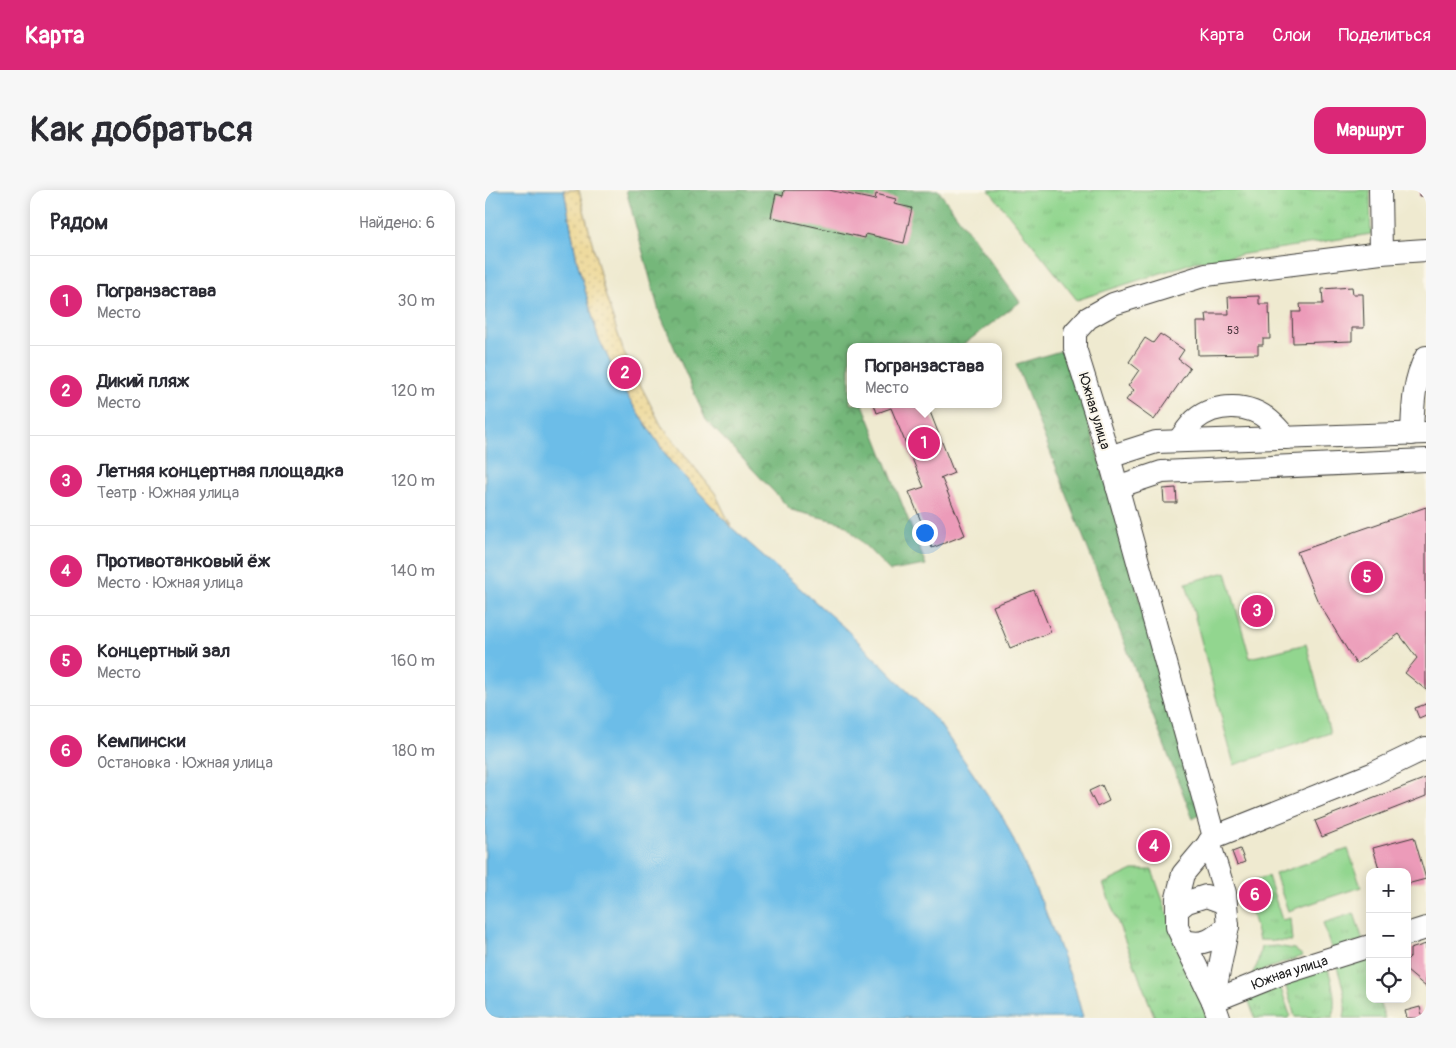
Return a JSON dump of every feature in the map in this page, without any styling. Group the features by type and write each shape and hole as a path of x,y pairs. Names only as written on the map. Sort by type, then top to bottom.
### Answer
{"street":[{"path":"1380,190 1381,253"},
{"name":"Южная улица","path":"1216,1009 1228,926 1225,893 1109,457 1075,348 1075,332 1088,318 1113,304 1205,275 1381,253 1426,250"},
{"path":"1109,457 1167,442 1419,433 1413,398 1420,368 1426,357"},
{"path":"1167,442 1195,420 1212,410 1231,407 1250,410 1270,420 1286,438"},
{"path":"1117,487 1162,472 1426,460"},
{"path":"1216,1009 1177,927 1177,898 1183,874 1211,840 1372,774 1426,748"},
{"path":"1177,910 1187,902 1206,896 1225,904"},
{"path":"1184,941 1200,944 1216,937 1228,926"},
{"path":"1411,933 1426,928"},
{"name":"Южная улица","path":"1216,1009 1278,975 1366,947"}],"green space":[{"path":"626,190 938,190 1020,302 965,343 847,343 847,408 865,408 926,565 890,571 843,523 791,510 706,420 660,315"},
{"path":"989,190 1370,190 1371,234 1195,262 1077,300"},
{"path":"1067,349 1202,813 1193,819 1016,364"},
{"path":"1226,572 1250,658 1306,644 1330,733 1234,765 1186,583"},
{"path":"1348,849 1361,887 1288,911 1275,874"},
{"path":"1133,870 1152,870 1187,968 1208,1018 1155,1018 1103,884"},
{"path":"1268,876 1282,920 1290,918 1292,941 1259,940 1244,883"},
{"path":"1354,913 1363,940 1332,951 1323,923"},
{"path":"1277,946 1294,949 1303,956 1252,974 1257,965 1261,947"},
{"path":"1366,957 1366,1003 1379,1003 1385,1018 1344,1018 1345,998 1337,967"},
{"path":"1328,968 1333,992 1333,1017 1295,1017 1284,980"},
{"path":"1278,980 1290,1015 1288,1018 1255,1018 1246,994"}],"sand":[{"path":"564,190 579,190 605,294 624,353 661,425 715,493 732,528 670,461 625,393 598,337 577,261"}],"water":[{"path":"485,190 564,190 577,261 598,337 625,393 670,461 732,528 847,630 938,722 1004,819 1043,905 1075,988 1083,1018 485,1018"}],"building":[{"path":"784,190 829,190 875,200 876,194 896,199 894,204 912,208 904,243 866,234 865,238 771,217 776,194 783,196"},
{"path":"1419,190 1426,190 1426,196 1419,196"},
{"path":"1352,287 1353,294 1363,294 1364,328 1352,328 1352,341 1293,343 1292,312 1301,312 1300,304 1323,304 1322,289"},
{"path":"1259,296 1259,304 1269,304 1270,339 1263,339 1263,345 1258,345 1258,354 1198,355 1197,322 1207,322 1206,314 1229,314 1228,297"},
{"path":"1160,334 1184,350 1178,359 1190,368 1154,420 1126,400 1134,390 1128,386 1139,370 1129,362 1145,338 1153,343"},
{"path":"875,408 891,408 877,413"},
{"path":"891,408 929,408 954,473 940,479 942,479 965,535 932,548 909,492 924,487"},
{"path":"1176,488 1177,503 1164,503 1163,489"},
{"path":"1426,507 1426,690 1405,673 1417,658 1399,634 1356,664 1318,602 1297,552"},
{"path":"1034,590 1051,632 1010,648 993,606"},
{"path":"1426,704 1426,715 1419,718 1415,708"},
{"path":"1426,778 1426,796 1322,837 1315,821"},
{"path":"1102,785 1109,801 1097,807 1089,791"},
{"path":"1414,837 1426,879 1411,883 1411,868 1379,868 1373,848"},
{"path":"1240,849 1245,862 1237,865 1232,852"},
{"path":"1426,944 1426,987 1411,974 1411,949"},
{"path":"1420,1007 1422,1015 1426,1014 1426,1018 1407,1018 1405,1011"}],"place":[{"name":"Дикий пляж","path":"625,373"},
{"name":"Погранзастава","path":"924,443"},
{"name":"Концертный зал","path":"1367,577"},
{"name":"Летняя концертная площадка","path":"1257,611"},
{"name":"Противотанковый ёж","path":"1154,846"},
{"name":"Кемпински","path":"1255,895"}]}
